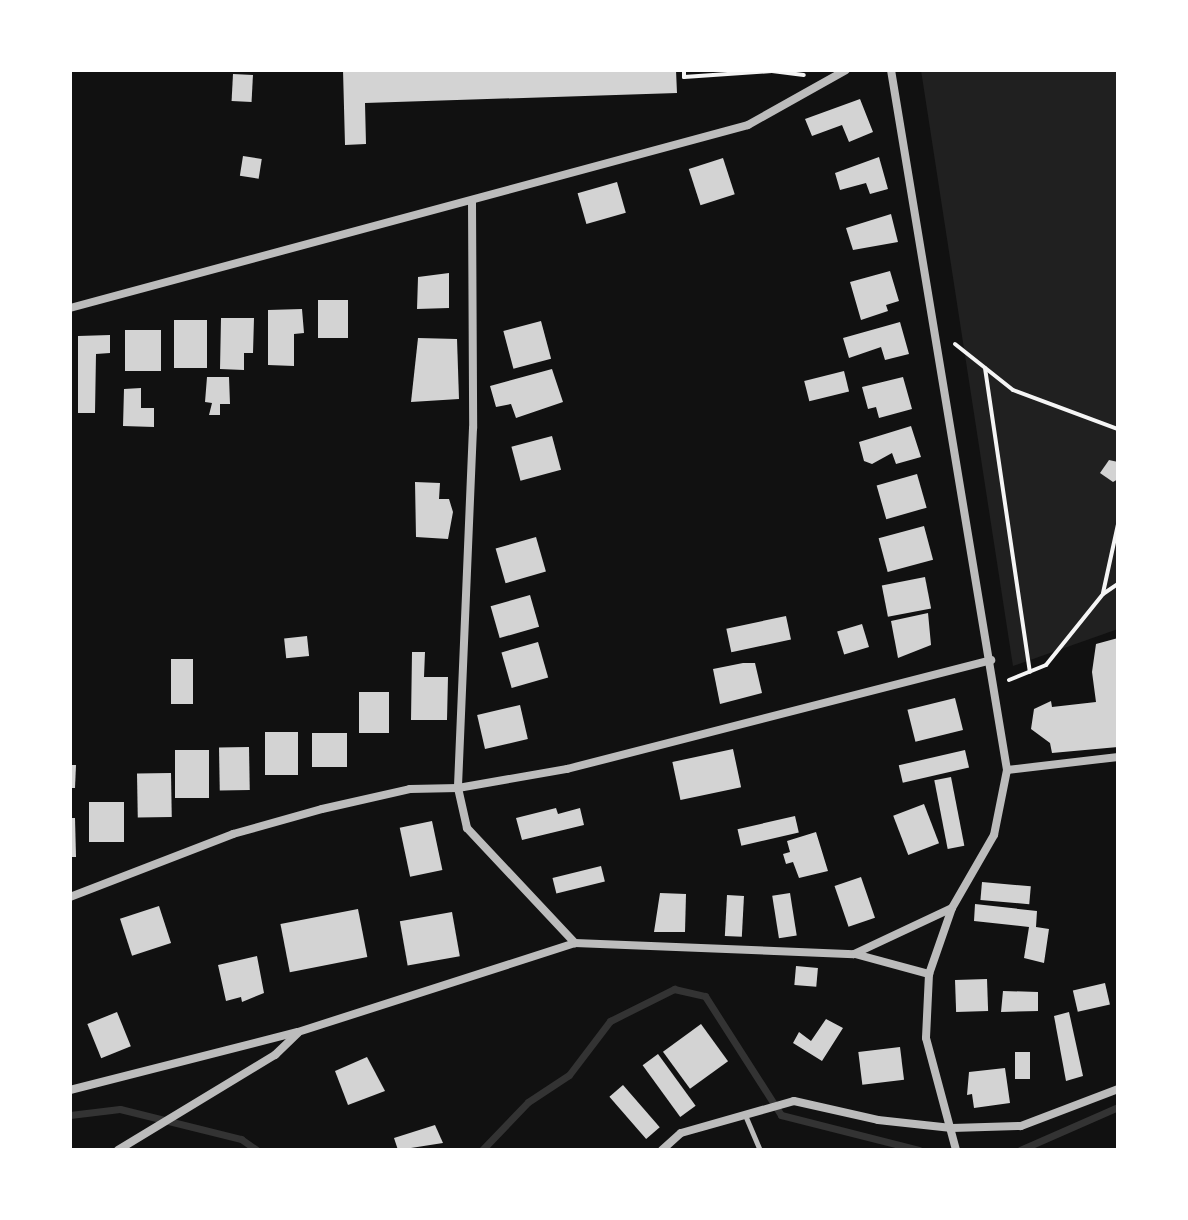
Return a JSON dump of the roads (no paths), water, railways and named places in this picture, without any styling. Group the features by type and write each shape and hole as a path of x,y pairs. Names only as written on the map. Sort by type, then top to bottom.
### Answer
{"street":[{"path":"70,308 472,202 748,125 846,70"},
{"path":"891,70 1007,770 994,835 952,908 929,974 926,1038 955,1146"},
{"path":"472,202 473,428 458,788 467,828 575,943"},
{"path":"70,897 233,834 410,789 458,788 684,742 991,660"},
{"path":"1007,770 1118,757"},
{"path":"854,954 952,908"},
{"path":"70,1090 298,1032 575,943 854,954 929,974"},
{"path":"118,1150 153,1130 186,1105 275,1055 298,1032"},
{"path":"662,1150 681,1133 789,1103 952,1128 1021,1126 1118,1089"}],"lane":[{"path":"745,1115 760,1150"}],"waterway":[{"path":"482,1150 528,1102 569,1075 610,1021 674,989 705,996 781,1115 919,1150"},
{"path":"1020,1150 1118,1107"},
{"path":"70,1115 120,1109 241,1139 257,1150"}]}
